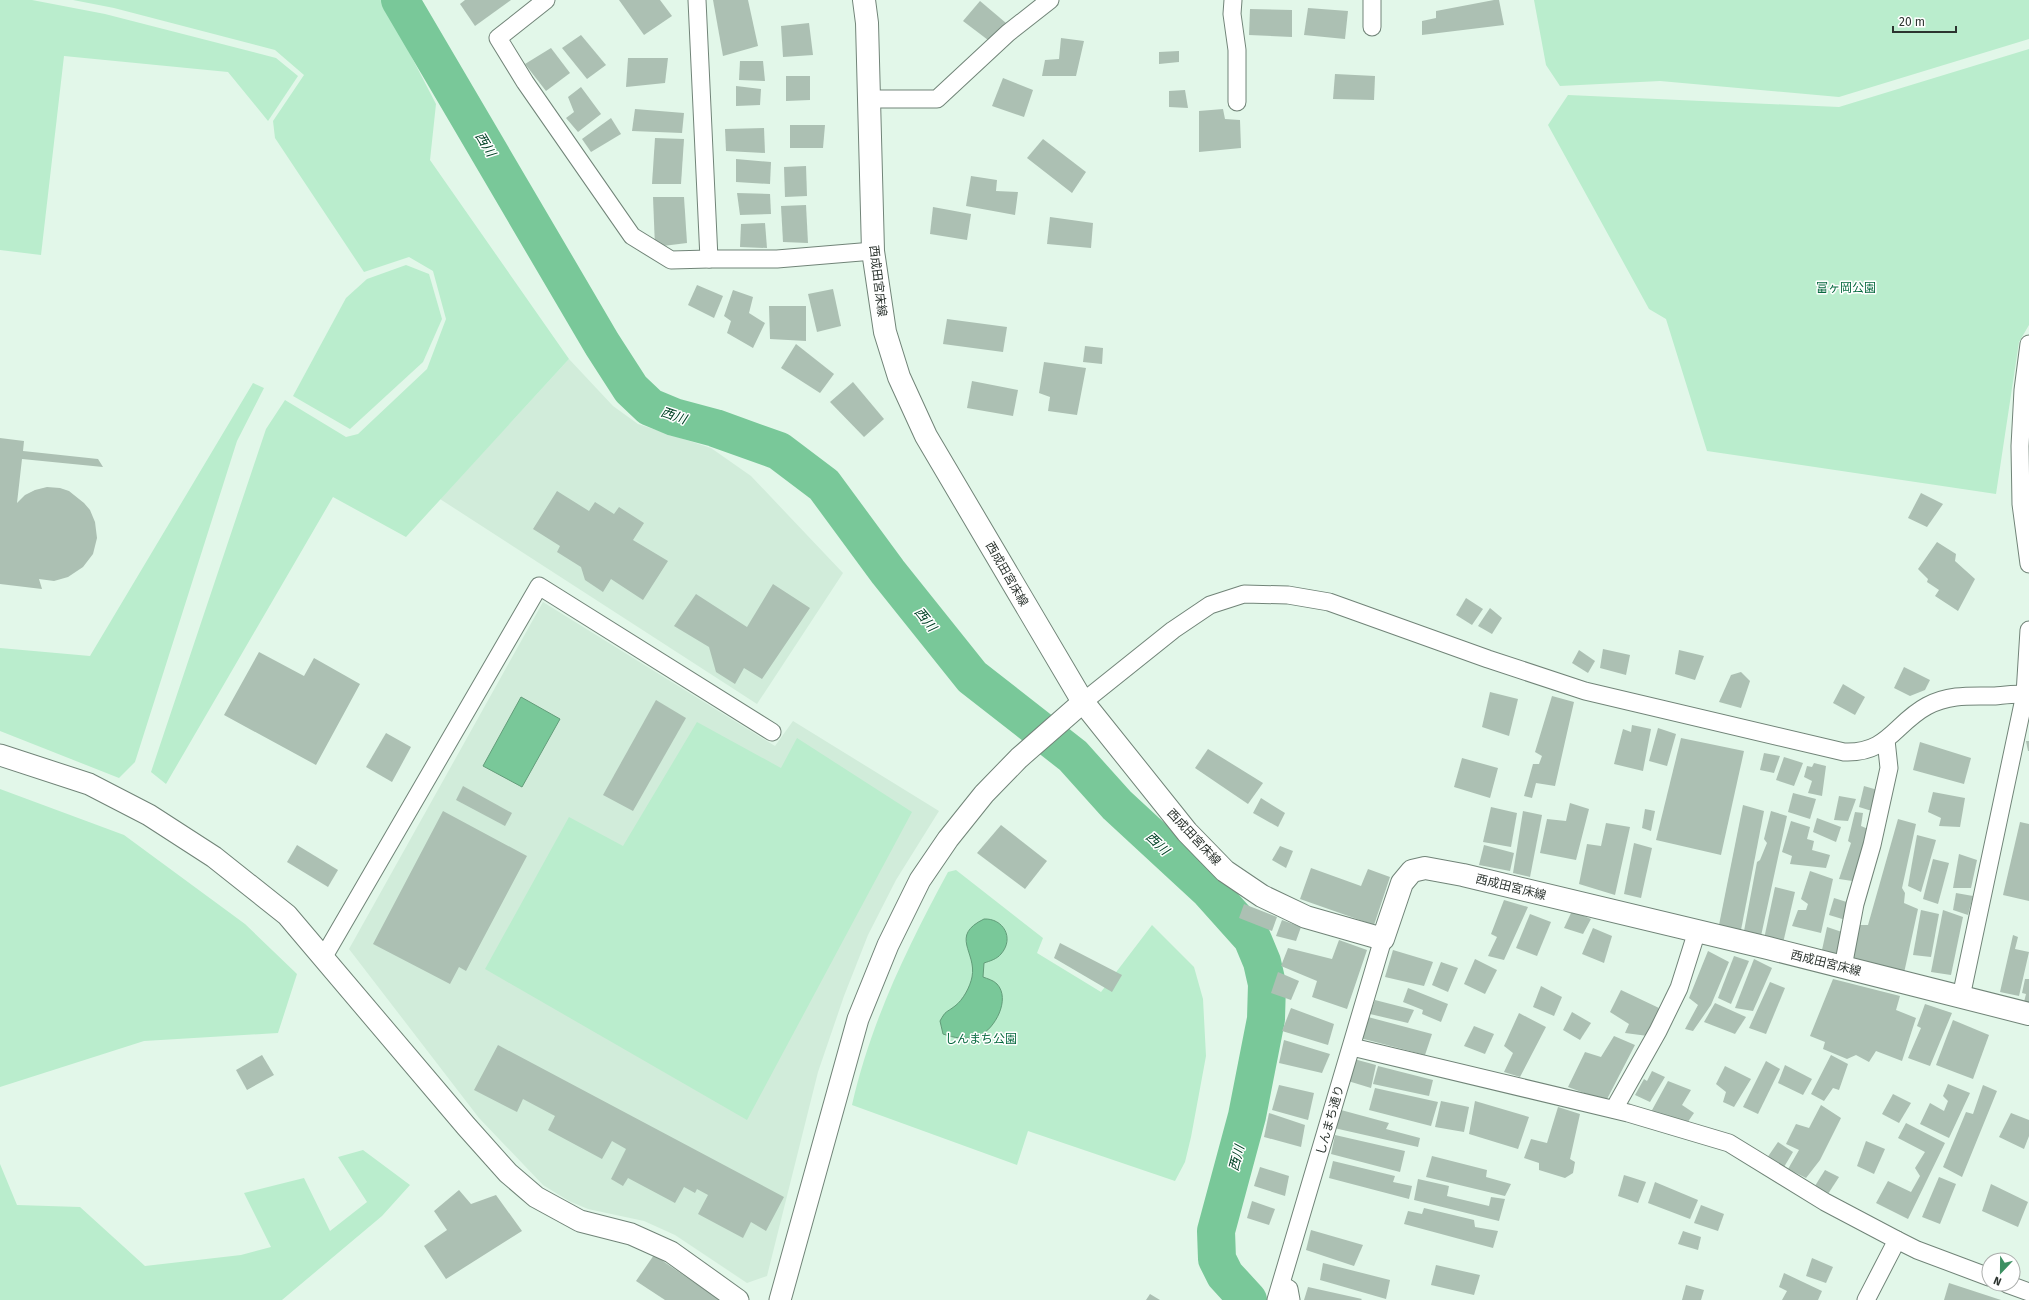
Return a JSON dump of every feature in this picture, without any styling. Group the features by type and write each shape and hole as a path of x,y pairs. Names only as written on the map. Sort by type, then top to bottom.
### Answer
{"main road":[{"name":"西成田宮床線","path":"864,0 867,23 873,251 885,332 899,377 926,436 1082,702 1187,832 1225,871 1262,896 1306,917 1383,939 1402,883 1412,871 1425,868 1463,875 1697,931 2029,1014"}],"street":[{"path":"546,0 498,38 525,82 632,236 672,260 777,259 873,251"},
{"path":"697,0 709,259"},
{"path":"869,99 937,99 1008,33 1050,0"},
{"path":"1233,0 1232,14 1237,50 1237,102"},
{"path":"1372,0 1372,27"},
{"path":"2029,344 2023,390 2020,446 2021,504 2029,564"},
{"path":"323,958 539,586 772,732"},
{"path":"780,1300 858,1019 888,945 920,880 948,839 984,794 1019,758 1082,702 1173,630 1210,605 1244,594 1288,595 1329,602 1488,660 1585,691 1844,752 1867,750 1886,740 1925,706 1941,699 1962,696 2027,694"},
{"path":"1961,997 2027,694 2029,630"},
{"path":"1843,967 1855,904 1872,845 1889,768 1886,740"},
{"path":"0,755 88,784 149,815 214,857 287,915 466,1126 508,1172 536,1197 580,1221 631,1234 671,1252 738,1300"},
{"path":"1614,1109 1658,1031 1679,988 1697,931"},
{"name":"しんまち通り","path":"1279,1292 1383,939"},
{"path":"1352,1047 1614,1109 1730,1143 1825,1202 1897,1240 1917,1250 1981,1274"},
{"path":"1866,1300 1897,1240"},
{"path":"1279,1292 1289,1289 1291,1300"}],"shaded area":[{"path":"569,359 613,406 638,424 711,448 751,476 843,573 757,704 440,499"},
{"path":"543,602 775,746 793,721 939,811 896,880 868,935 844,996 818,1072 767,1276 747,1283 675,1235 644,1221 588,1209 569,1201 543,1185 479,1118 349,949"},
{"path":"521,697 560,719 522,787 483,766"},
{"path":"984,919 997,922 1005,930 1007,936 1005,948 1001,954 995,959 984,963 983,977 997,984 1001,990 1002,1005 991,1027 979,1036 969,1038 951,1037 943,1034 940,1021 945,1013 958,1003 968,989 973,968 966,938 968,932 974,925"}],"green space":[{"path":"0,0 32,0 105,14 276,58 298,76 268,121 228,72 64,56 41,255 0,250"},
{"path":"73,0 382,0 436,104 430,160 569,359 406,537 333,497 166,784 151,772 266,429 285,400 346,437 358,434 427,369 446,319 433,271 409,257 364,272 275,138 273,121 304,75 275,50 114,8"},
{"path":"1534,0 2029,0 2029,39 1839,97 1660,81 1560,86 1546,65"},
{"name":"富ヶ岡公園","path":"2029,49 2029,325 2019,342 1996,494 1707,451 1666,319 1649,309 1548,125 1568,95 1839,107"},
{"path":"406,265 429,274 442,319 423,362 350,429 293,396 346,298 367,279"},
{"path":"253,383 264,388 237,441 135,762 119,778 0,731 0,648 90,656"},
{"path":"697,722 781,768 797,738 912,812 747,1120 485,969 569,817 623,846"},
{"path":"0,789 124,835 245,924 297,974 278,1033 144,1041 0,1087"},
{"name":"しんまち公園","path":"956,870 1043,938 1037,953 1101,992 1152,925 1194,967 1203,999 1206,1056 1185,1162 1175,1181 1028,1131 1017,1165 852,1105 869,1044 892,985 905,956 948,872"},
{"path":"363,1150 410,1185 382,1216 282,1300 0,1300 0,1164 17,1205 80,1207 145,1266 241,1255 271,1247 244,1193 304,1178 330,1231 367,1202 338,1157"}],"building":[{"path":"465,0 511,0 475,26 460,4"},
{"path":"619,0 660,0 672,16 644,35"},
{"path":"713,0 748,0 758,46 723,56"},
{"path":"1499,0 1504,25 1422,35 1422,21 1436,18 1436,11"},
{"path":"980,1 1006,23 988,40 963,21"},
{"path":"1308,8 1348,11 1345,39 1304,35"},
{"path":"1250,9 1292,10 1292,37 1249,35"},
{"path":"809,23 813,55 783,57 781,26"},
{"path":"581,35 606,65 587,79 562,48"},
{"path":"1061,38 1084,41 1076,76 1042,76 1045,60 1059,59"},
{"path":"551,48 570,73 546,91 525,64"},
{"path":"1179,51 1179,62 1159,64 1159,52"},
{"path":"628,58 668,58 665,83 626,87"},
{"path":"740,61 763,61 765,81 739,80"},
{"path":"1335,74 1375,76 1374,100 1333,99"},
{"path":"786,76 810,76 810,100 786,101"},
{"path":"1003,78 1033,90 1024,117 992,106"},
{"path":"736,86 761,89 760,105 736,106"},
{"path":"581,87 601,114 578,132 566,118 574,112 568,97"},
{"path":"1185,90 1188,108 1169,107 1169,91"},
{"path":"635,109 684,113 682,133 632,131"},
{"path":"1223,109 1225,119 1240,120 1241,148 1199,152 1199,111"},
{"path":"611,118 621,134 591,152 582,139"},
{"path":"790,125 825,125 823,148 790,148"},
{"path":"764,128 765,153 726,151 725,129"},
{"path":"655,138 684,139 681,184 652,184"},
{"path":"1043,139 1086,172 1072,193 1027,158"},
{"path":"736,159 771,162 770,184 736,182"},
{"path":"806,166 807,196 785,197 784,167"},
{"path":"971,176 997,180 996,191 1018,192 1015,215 966,206"},
{"path":"737,193 770,194 771,214 740,215"},
{"path":"653,197 684,197 687,243 655,247"},
{"path":"806,205 808,243 783,242 781,206"},
{"path":"933,207 971,214 967,240 930,234"},
{"path":"1050,217 1093,223 1091,248 1047,244"},
{"path":"765,223 767,248 740,247 741,224"},
{"path":"697,285 723,296 714,318 688,305"},
{"path":"833,289 841,326 817,332 808,294"},
{"path":"733,290 753,297 749,313 765,323 753,348 727,333 731,321 724,316"},
{"path":"769,306 806,306 806,341 770,339"},
{"path":"947,319 1007,327 1003,352 943,344"},
{"path":"796,344 834,374 820,393 781,368"},
{"path":"1085,346 1103,348 1102,364 1083,362"},
{"path":"1044,362 1086,368 1077,415 1048,411 1050,397 1039,393"},
{"path":"972,381 1018,390 1013,416 967,408"},
{"path":"853,382 884,419 864,437 830,402"},
{"path":"0,438 24,441 23,451 98,459 103,467 22,459 17,503 25,495 35,490 47,487 60,488 69,491 84,503 90,510 95,522 97,538 93,554 83,567 68,577 54,581 39,579 42,589 0,584"},
{"path":"557,491 589,511 595,502 614,514 619,507 644,523 633,540 668,561 643,600 611,579 603,592 585,580 581,567 557,552 560,546 533,529"},
{"path":"1921,493 1943,504 1927,527 1908,518"},
{"path":"1937,542 1956,554 1955,561 1975,579 1958,611 1935,596 1939,590 1927,582 1928,579 1918,569"},
{"path":"773,584 810,608 762,679 744,668 735,684 716,672 709,647 674,626 696,594 747,627"},
{"path":"1466,598 1483,609 1472,625 1456,615"},
{"path":"1490,608 1502,618 1492,634 1478,626"},
{"path":"1603,649 1630,655 1626,675 1600,668"},
{"path":"1579,650 1595,661 1588,673 1572,663"},
{"path":"1679,650 1704,656 1695,680 1675,674"},
{"path":"259,652 304,676 314,658 360,684 316,765 224,715"},
{"path":"1904,667 1930,680 1925,690 1910,696 1894,688"},
{"path":"1741,672 1750,681 1741,708 1719,702 1731,675"},
{"path":"1843,684 1865,697 1855,715 1833,703"},
{"path":"1490,692 1518,699 1509,736 1482,727"},
{"path":"1552,696 1574,702 1555,786 1536,783 1532,798 1524,796 1533,764 1539,764 1542,756 1535,752"},
{"path":"656,700 686,718 633,811 603,795"},
{"path":"1632,725 1651,729 1643,771 1614,764 1623,729 1631,732"},
{"path":"1658,728 1676,734 1667,766 1649,761"},
{"path":"386,733 411,747 392,782 366,767"},
{"path":"1681,738 1744,751 1721,855 1656,840"},
{"path":"2026,741 2029,741 2029,751 2028,751"},
{"path":"1920,742 1971,758 1964,784 1913,770"},
{"path":"1208,749 1263,783 1248,804 1195,768"},
{"path":"1764,753 1780,756 1774,773 1760,770"},
{"path":"1784,757 1803,763 1794,786 1776,780"},
{"path":"1462,758 1498,768 1490,798 1454,787"},
{"path":"1814,763 1826,766 1822,796 1808,793 1812,781 1804,777 1807,766 1812,767"},
{"path":"463,786 512,813 505,826 456,800"},
{"path":"1864,786 1881,791 1875,812 1859,807"},
{"path":"1933,792 1965,798 1960,827 1939,826 1941,818 1928,812"},
{"path":"1793,793 1816,799 1810,819 1788,812"},
{"path":"1839,796 1856,799 1848,821 1834,820"},
{"path":"1261,798 1285,813 1278,827 1253,813"},
{"path":"1570,803 1589,809 1576,860 1540,853 1547,819 1566,821"},
{"path":"1743,805 1764,811 1741,930 1719,925"},
{"path":"1491,807 1517,813 1511,847 1483,842"},
{"path":"1645,809 1655,811 1651,831 1642,828"},
{"path":"443,811 527,856 466,971 459,967 450,984 373,944"},
{"path":"1523,811 1542,815 1530,877 1513,873"},
{"path":"1771,811 1787,816 1761,936 1744,931 1757,862 1760,860 1767,843 1764,839"},
{"path":"1855,812 1863,813 1861,826 1873,831 1859,882 1839,879 1851,843 1848,841"},
{"path":"1817,818 1841,827 1836,842 1813,832"},
{"path":"1898,819 1916,824 1902,888 1905,893 1904,903 1918,909 1904,973 1851,958 1857,925 1868,925"},
{"path":"1791,821 1810,827 1807,839 1814,841 1812,850 1830,855 1826,868 1790,864 1792,856 1782,852"},
{"path":"2020,822 2029,824 2029,901 2003,895"},
{"path":"1606,823 1630,827 1615,895 1579,884 1587,844 1601,846"},
{"path":"1001,825 1047,861 1025,889 977,853"},
{"path":"1917,835 1936,840 1921,892 1908,886"},
{"path":"1634,843 1652,848 1641,898 1624,894"},
{"path":"297,845 338,870 328,887 287,862"},
{"path":"1484,845 1514,853 1510,871 1479,865"},
{"path":"1280,846 1293,851 1286,868 1272,860"},
{"path":"1959,854 1977,860 1971,888 1953,888"},
{"path":"1933,859 1949,863 1938,904 1923,899"},
{"path":"1311,868 1361,886 1368,869 1390,877 1374,925 1300,899"},
{"path":"1810,871 1833,879 1821,933 1792,926 1798,910 1806,910 1808,904 1801,899"},
{"path":"1775,887 1795,892 1783,943 1764,939"},
{"path":"1956,893 1973,896 1968,915 1953,910"},
{"path":"1834,898 1853,904 1849,921 1829,915"},
{"path":"1504,900 1528,907 1504,960 1488,956 1497,937 1491,934"},
{"path":"1244,904 1277,917 1272,931 1239,918"},
{"path":"1921,910 1939,914 1931,957 1913,955"},
{"path":"1943,910 1963,917 1951,975 1931,972"},
{"path":"1572,911 1591,919 1583,934 1564,928"},
{"path":"1530,914 1551,922 1537,956 1516,948"},
{"path":"1282,920 1301,927 1296,941 1276,936"},
{"path":"1827,927 1845,933 1840,955 1822,950"},
{"path":"1593,928 1612,936 1604,963 1582,954"},
{"path":"2013,935 2018,937 2015,949 2029,952 2019,996 2000,992"},
{"path":"1339,940 1367,950 1347,1009 1312,997 1317,981 1281,966 1288,948 1332,959"},
{"path":"1060,943 1122,975 1112,992 1054,958"},
{"path":"1393,950 1433,962 1424,986 1385,977"},
{"path":"1708,951 1729,962 1711,1005 1693,1031 1685,1029 1698,1005 1689,998"},
{"path":"1734,956 1749,961 1731,1004 1718,998"},
{"path":"1475,959 1497,970 1485,994 1464,984"},
{"path":"1754,959 1772,968 1753,1011 1735,1008"},
{"path":"1441,962 1458,968 1448,992 1432,985"},
{"path":"1278,972 1299,981 1291,1000 1271,993"},
{"path":"1833,979 1900,996 1896,1010 1916,1018 1902,1061 1876,1051 1869,1062 1856,1055 1847,1059 1823,1049 1825,1042 1810,1036"},
{"path":"2025,979 2029,979 2029,1003 2024,1002 2026,994 2022,993"},
{"path":"1770,982 1785,988 1766,1034 1749,1028"},
{"path":"1541,986 1562,997 1554,1016 1533,1007"},
{"path":"1408,988 1448,1004 1441,1022 1422,1014 1423,1010 1403,1002"},
{"path":"1621,990 1659,1008 1648,1036 1625,1033 1629,1024 1610,1012"},
{"path":"1375,1000 1414,1010 1408,1023 1370,1014"},
{"path":"1715,1003 1746,1017 1735,1034 1704,1022"},
{"path":"1925,1004 1952,1013 1930,1066 1908,1058 1921,1028 1917,1026"},
{"path":"1291,1008 1334,1024 1328,1045 1282,1031"},
{"path":"1572,1012 1591,1023 1580,1040 1563,1030"},
{"path":"1519,1013 1546,1027 1520,1077 1504,1072 1513,1053 1504,1046"},
{"path":"1368,1017 1432,1034 1425,1055 1360,1038"},
{"path":"1953,1020 1989,1035 1973,1079 1936,1065"},
{"path":"1474,1026 1494,1034 1485,1054 1464,1046"},
{"path":"1614,1036 1635,1045 1606,1101 1568,1087 1585,1052 1601,1057"},
{"path":"1284,1040 1330,1054 1322,1073 1279,1063"},
{"path":"498,1045 784,1197 766,1231 751,1222 743,1238 698,1214 708,1195 697,1189 695,1193 684,1187 675,1203 628,1178 623,1186 611,1179 626,1149 612,1141 602,1159 548,1130 555,1116 523,1099 517,1112 474,1090"},
{"path":"262,1055 274,1075 247,1090 236,1070"},
{"path":"1831,1055 1848,1064 1839,1090 1833,1088 1824,1101 1811,1094"},
{"path":"1354,1059 1376,1065 1371,1088 1348,1081"},
{"path":"1766,1061 1780,1069 1758,1114 1743,1107"},
{"path":"1785,1065 1812,1079 1803,1095 1778,1083"},
{"path":"1378,1066 1433,1080 1429,1096 1373,1084"},
{"path":"1725,1066 1751,1079 1734,1107 1723,1102 1726,1092 1716,1084"},
{"path":"1652,1071 1665,1077 1650,1102 1635,1095 1644,1079 1647,1081"},
{"path":"1668,1081 1691,1090 1682,1105 1694,1113 1685,1126 1651,1112"},
{"path":"1948,1084 1970,1093 1949,1138 1920,1124 1930,1103 1944,1111 1948,1101 1943,1096"},
{"path":"1279,1085 1314,1093 1308,1120 1272,1110"},
{"path":"1983,1085 1997,1091 1962,1177 1943,1167 1966,1112 1973,1114"},
{"path":"1375,1088 1438,1102 1431,1126 1369,1110"},
{"path":"1893,1094 1911,1103 1899,1123 1882,1114"},
{"path":"1441,1101 1469,1107 1464,1132 1435,1127"},
{"path":"1475,1101 1529,1117 1518,1149 1469,1134"},
{"path":"1821,1105 1841,1118 1820,1160 1806,1178 1788,1169 1799,1150 1786,1144 1796,1124 1809,1128"},
{"path":"1558,1107 1580,1114 1570,1159 1575,1162 1573,1173 1565,1178 1539,1170 1539,1163 1524,1158 1531,1139 1547,1143"},
{"path":"1341,1110 1389,1123 1386,1129 1420,1138 1418,1147 1334,1128"},
{"path":"1269,1113 1305,1125 1301,1147 1264,1137"},
{"path":"2011,1113 2029,1120 2029,1136 2024,1149 1999,1137"},
{"path":"1906,1123 1945,1143 1908,1219 1876,1203 1888,1181 1911,1192 1920,1176 1915,1168 1925,1152 1898,1138"},
{"path":"1335,1135 1405,1151 1400,1172 1331,1154"},
{"path":"1866,1141 1885,1149 1874,1174 1857,1166"},
{"path":"1778,1142 1793,1152 1784,1167 1767,1158"},
{"path":"1432,1156 1487,1170 1486,1177 1511,1184 1505,1196 1426,1177"},
{"path":"1333,1161 1395,1176 1393,1182 1412,1186 1409,1199 1329,1178"},
{"path":"1260,1167 1289,1176 1285,1196 1254,1186"},
{"path":"1825,1170 1839,1177 1828,1194 1813,1189"},
{"path":"1624,1175 1646,1182 1638,1203 1618,1196"},
{"path":"1939,1177 1956,1184 1940,1224 1922,1217"},
{"path":"1418,1179 1449,1186 1447,1196 1489,1206 1491,1197 1505,1199 1499,1221 1414,1200"},
{"path":"1655,1182 1698,1200 1690,1219 1648,1203"},
{"path":"1991,1184 2028,1202 2018,1227 1982,1211"},
{"path":"459,1190 471,1204 496,1195 522,1231 446,1279 424,1246 447,1230 434,1211"},
{"path":"1252,1201 1275,1209 1269,1225 1247,1218"},
{"path":"1701,1205 1724,1214 1718,1231 1694,1223"},
{"path":"1424,1208 1474,1220 1475,1227 1498,1231 1493,1248 1404,1224 1408,1211 1422,1214"},
{"path":"1311,1230 1363,1245 1354,1266 1306,1250"},
{"path":"1683,1231 1701,1237 1698,1250 1678,1244"},
{"path":"654,1255 720,1300 665,1300 636,1281"},
{"path":"1812,1258 1833,1267 1826,1283 1806,1276"},
{"path":"1323,1263 1390,1280 1386,1299 1320,1280"},
{"path":"1436,1265 1480,1275 1474,1295 1431,1285"},
{"path":"1784,1273 1822,1291 1818,1300 1782,1300 1787,1291 1779,1287"},
{"path":"1949,1283 2001,1300 1944,1300"},
{"path":"1686,1285 1704,1290 1701,1300 1682,1300"},
{"path":"1308,1287 1362,1299 1304,1300"},
{"path":"1150,1294 1160,1300 1146,1300"}],"waterway":[{"name":"西川","path":"400,0 602,344 631,389 650,407 674,417 715,428 779,451 824,485 888,572 972,677 1073,756 1117,805 1209,890 1252,938 1262,962 1267,984 1266,1019 1247,1116 1216,1231 1217,1259 1225,1275 1248,1300"}]}
